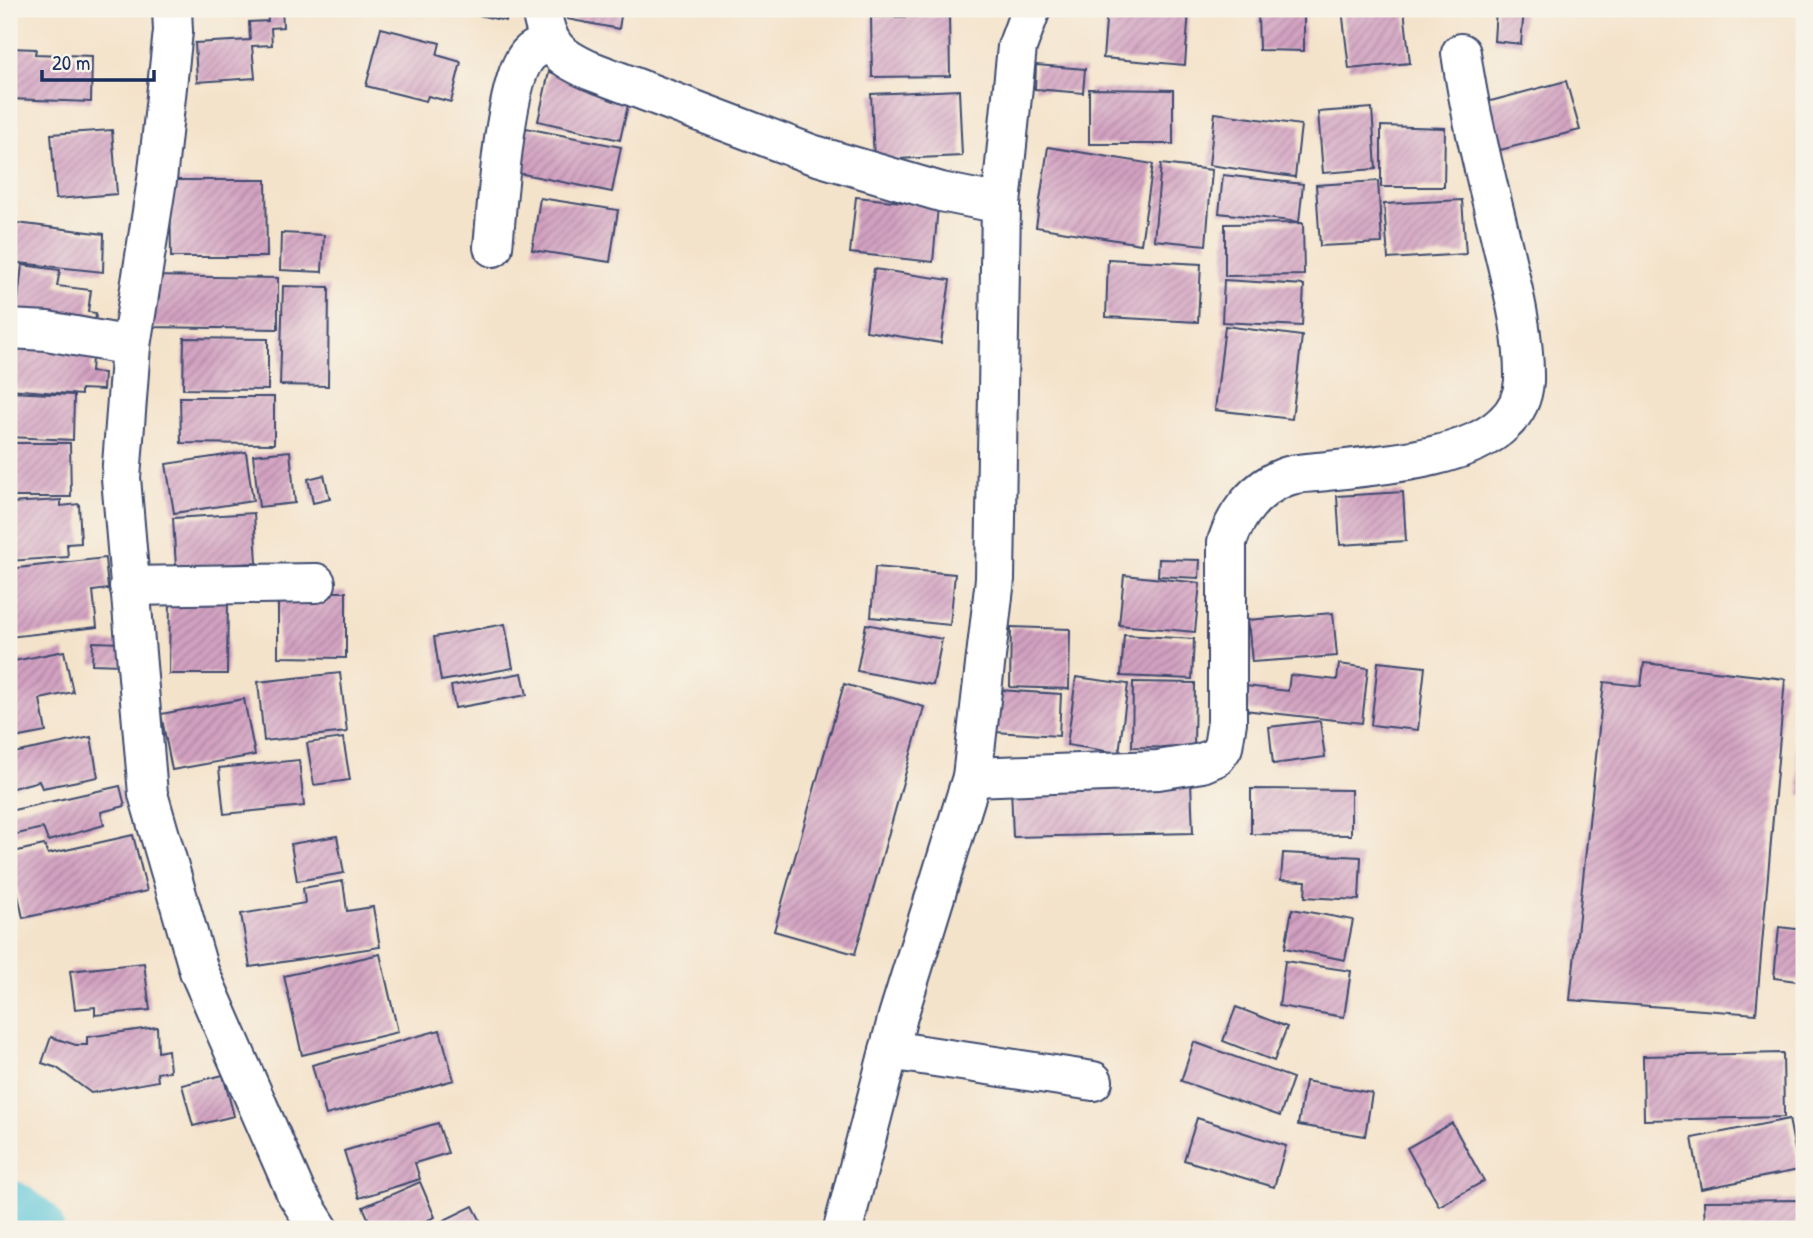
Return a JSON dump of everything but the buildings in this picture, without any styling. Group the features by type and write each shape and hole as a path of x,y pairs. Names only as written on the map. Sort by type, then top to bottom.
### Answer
{"street":[{"path":"172,9 173,31 157,180 131,346 121,478 148,794 198,971 296,1193 319,1229"},
{"path":"843,1229 889,1050 972,777 995,579 1001,204 1017,47 1031,9"},
{"path":"493,247 503,145 516,79 546,25 568,61 589,71 811,154 941,192 1001,204"},
{"path":"972,777 1158,769 1202,763 1216,757 1223,747 1227,722 1227,542 1233,523 1246,505 1285,477 1414,460 1471,444 1503,425 1518,406 1524,384 1516,300 1469,110 1461,53"},
{"path":"9,328 47,331 131,346"},
{"path":"129,586 316,583"},
{"path":"889,1050 1093,1081"}],"waterway":[{"path":"9,1213 31,1229"}]}
